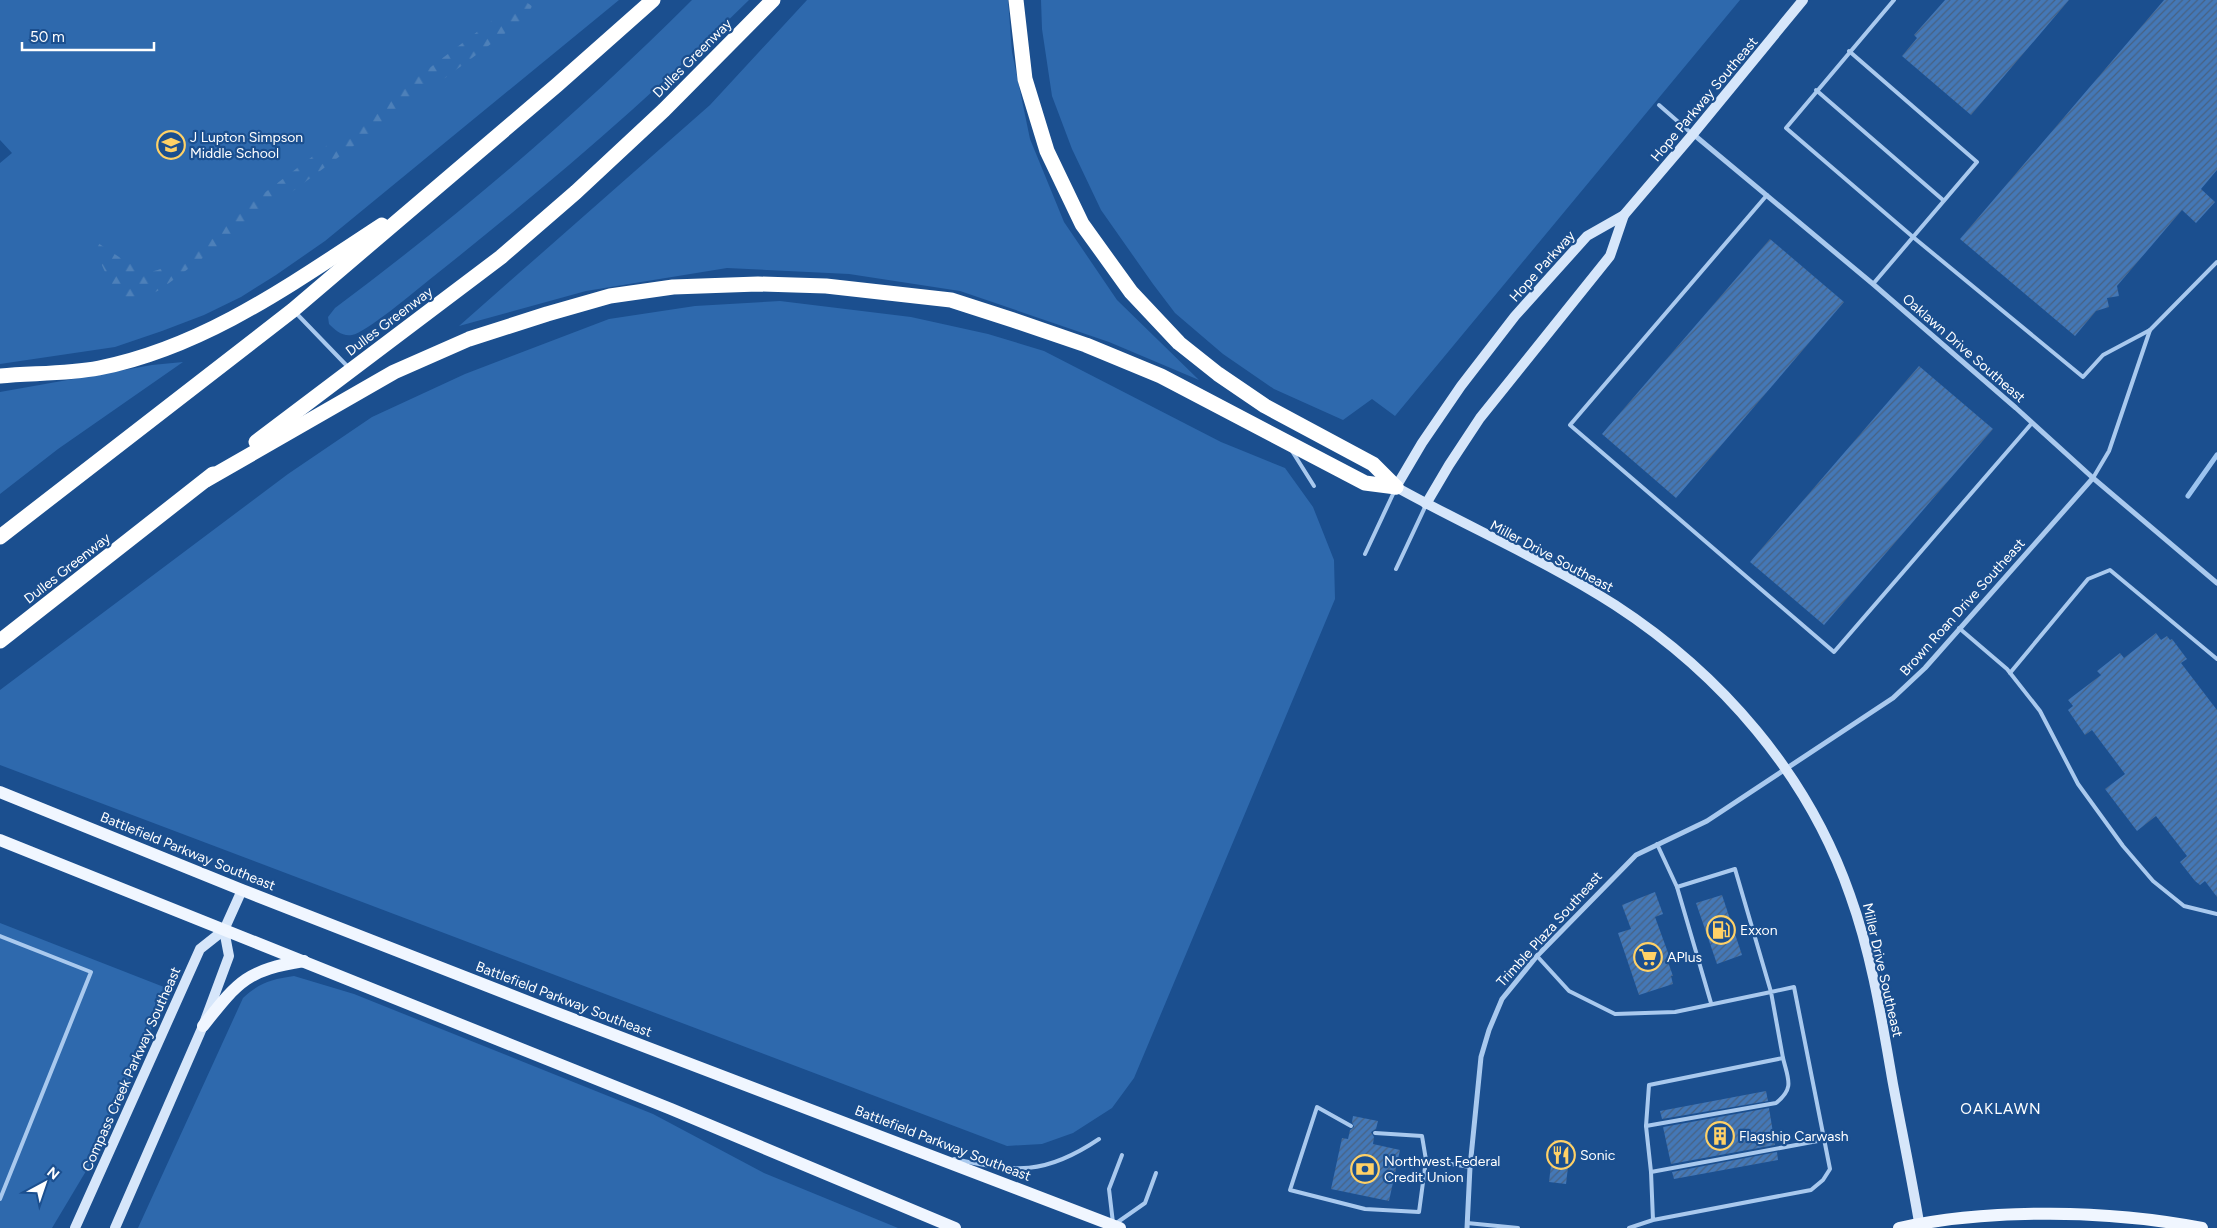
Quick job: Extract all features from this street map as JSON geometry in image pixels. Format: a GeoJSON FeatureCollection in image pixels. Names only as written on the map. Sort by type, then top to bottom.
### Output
{"type":"FeatureCollection","features":[{"type":"Feature","properties":{"kind":"highway"},"geometry":{"type":"LineString","coordinates":[[0,537],[293,310],[653,0]]}},
{"type":"Feature","properties":{"kind":"highway","name":"Dulles Greenway"},"geometry":{"type":"LineString","coordinates":[[0,641],[206,480],[501,256],[576,192],[664,110],[773,0]]}},
{"type":"Feature","properties":{"kind":"highway"},"geometry":{"type":"LineString","coordinates":[[1016,0],[1024,79],[1047,151],[1082,224],[1131,292],[1179,343],[1218,374],[1265,406],[1373,464],[1396,487]]}},
{"type":"Feature","properties":{"kind":"highway"},"geometry":{"type":"LineString","coordinates":[[0,376],[98,368],[156,352],[204,333],[270,299],[439,186]]}},
{"type":"Feature","properties":{"kind":"highway"},"geometry":{"type":"LineString","coordinates":[[206,480],[394,372],[470,339],[546,314],[610,296],[673,287],[758,284],[826,286],[951,300],[1086,345],[1161,376],[1365,482],[1396,487]]}},
{"type":"Feature","properties":{"kind":"main road","name":"Battlefield Parkway Southeast"},"geometry":{"type":"LineString","coordinates":[[0,792],[242,890],[540,1006],[925,1152],[1115,1227]]}},
{"type":"Feature","properties":{"kind":"main road"},"geometry":{"type":"LineString","coordinates":[[0,840],[662,1106],[955,1228]]}},
{"type":"Feature","properties":{"kind":"main road"},"geometry":{"type":"LineString","coordinates":[[203,1026],[234,987],[255,973],[277,965],[305,961]]}},
{"type":"Feature","properties":{"kind":"main road"},"geometry":{"type":"LineString","coordinates":[[1899,1228],[1961,1218],[2078,1215],[2177,1223],[2202,1228]]}},
{"type":"Feature","properties":{"kind":"street","name":"Hope Parkway Southeast"},"geometry":{"type":"LineString","coordinates":[[1624,215],[1803,0]]}},
{"type":"Feature","properties":{"kind":"street","name":"Oaklawn Drive Southeast"},"geometry":{"type":"LineString","coordinates":[[1693,134],[1873,284],[2093,478],[2217,583]]}},
{"type":"Feature","properties":{"kind":"street","name":"Hope Parkway"},"geometry":{"type":"LineString","coordinates":[[1396,487],[1422,443],[1461,386],[1515,316],[1587,236],[1624,215]]}},
{"type":"Feature","properties":{"kind":"street"},"geometry":{"type":"LineString","coordinates":[[1426,504],[1480,418],[1610,256],[1624,215]]}},
{"type":"Feature","properties":{"kind":"street","name":"Brown Roan Drive Southeast"},"geometry":{"type":"LineString","coordinates":[[1786,769],[1893,698],[1925,668],[2093,478]]}},
{"type":"Feature","properties":{"kind":"street","name":"Miller Drive Southeast"},"geometry":{"type":"LineString","coordinates":[[1396,487],[1570,578],[1638,622],[1671,646],[1728,699],[1753,725],[1786,769],[1831,847],[1850,893],[1864,937],[1883,1027],[1920,1226]]}},
{"type":"Feature","properties":{"kind":"street","name":"Trimble Plaza Southeast"},"geometry":{"type":"LineString","coordinates":[[1467,1225],[1470,1167],[1481,1058],[1489,1030],[1502,999],[1537,956],[1630,860],[1657,843],[1685,833],[1707,821],[1786,769]]}},
{"type":"Feature","properties":{"kind":"street","name":"Compass Creek Parkway Southeast"},"geometry":{"type":"LineString","coordinates":[[75,1228],[200,949],[224,930],[242,890]]}},
{"type":"Feature","properties":{"kind":"street"},"geometry":{"type":"LineString","coordinates":[[116,1228],[203,1026],[229,956],[224,930]]}},
{"type":"Feature","properties":{"kind":"lane"},"geometry":{"type":"LineString","coordinates":[[1894,0],[1816,90],[1786,128],[1912,237],[2083,377],[2103,354],[2150,330],[2217,262]]}},
{"type":"Feature","properties":{"kind":"lane"},"geometry":{"type":"LineString","coordinates":[[1849,51],[1977,162],[1873,284]]}},
{"type":"Feature","properties":{"kind":"lane"},"geometry":{"type":"LineString","coordinates":[[1816,90],[1943,200]]}},
{"type":"Feature","properties":{"kind":"lane"},"geometry":{"type":"LineString","coordinates":[[1659,105],[1693,134]]}},
{"type":"Feature","properties":{"kind":"lane"},"geometry":{"type":"LineString","coordinates":[[1767,195],[1570,424],[1827,646],[1834,652],[2032,423]]}},
{"type":"Feature","properties":{"kind":"lane"},"geometry":{"type":"LineString","coordinates":[[293,310],[352,370]]}},
{"type":"Feature","properties":{"kind":"lane"},"geometry":{"type":"LineString","coordinates":[[2093,478],[2109,452],[2150,330]]}},
{"type":"Feature","properties":{"kind":"lane"},"geometry":{"type":"LineString","coordinates":[[1276,436],[1293,452],[1314,486]]}},
{"type":"Feature","properties":{"kind":"lane","name":"Hope Parkway"},"geometry":{"type":"LineString","coordinates":[[1365,554],[1396,487]]}},
{"type":"Feature","properties":{"kind":"lane"},"geometry":{"type":"LineString","coordinates":[[1396,569],[1426,504]]}},
{"type":"Feature","properties":{"kind":"lane"},"geometry":{"type":"LineString","coordinates":[[2010,673],[2088,579],[2110,570],[2217,659]]}},
{"type":"Feature","properties":{"kind":"lane"},"geometry":{"type":"LineString","coordinates":[[1959,628],[1981,645],[2010,673],[2040,711],[2078,784],[2129,853],[2153,880],[2184,906],[2217,914]]}},
{"type":"Feature","properties":{"kind":"lane"},"geometry":{"type":"LineString","coordinates":[[1657,843],[1677,887],[1711,1003]]}},
{"type":"Feature","properties":{"kind":"lane"},"geometry":{"type":"LineString","coordinates":[[1646,1126],[1776,1103],[1785,1096],[1790,1086],[1771,992],[1735,870],[1677,887]]}},
{"type":"Feature","properties":{"kind":"lane"},"geometry":{"type":"LineString","coordinates":[[0,936],[91,972],[0,1200]]}},
{"type":"Feature","properties":{"kind":"lane"},"geometry":{"type":"LineString","coordinates":[[1537,956],[1570,991],[1615,1014],[1674,1012],[1794,987],[1830,1169],[1824,1180],[1811,1190],[1653,1220],[1629,1228]]}},
{"type":"Feature","properties":{"kind":"lane"},"geometry":{"type":"LineString","coordinates":[[1653,1220],[1651,1172],[1646,1126],[1649,1086],[1783,1058]]}},
{"type":"Feature","properties":{"kind":"lane"},"geometry":{"type":"LineString","coordinates":[[1351,1126],[1318,1107],[1290,1190],[1365,1209],[1419,1212],[1426,1160],[1422,1136],[1375,1133]]}},
{"type":"Feature","properties":{"kind":"lane"},"geometry":{"type":"LineString","coordinates":[[925,1152],[1006,1169],[1025,1169],[1060,1162],[1099,1139]]}},
{"type":"Feature","properties":{"kind":"lane"},"geometry":{"type":"LineString","coordinates":[[1651,1172],[1823,1140]]}},
{"type":"Feature","properties":{"kind":"lane"},"geometry":{"type":"LineString","coordinates":[[1122,1156],[1109,1190],[1115,1227],[1145,1203],[1156,1173]]}},
{"type":"Feature","properties":{"kind":"lane"},"geometry":{"type":"LineString","coordinates":[[1426,1160],[1470,1167]]}},
{"type":"Feature","properties":{"kind":"lane"},"geometry":{"type":"LineString","coordinates":[[1467,1225],[1518,1228]]}},
{"type":"Feature","properties":{"kind":"green space","name":"J Lupton Simpson Middle School"},"geometry":{"type":"Polygon","coordinates":[[[0,0],[619,0],[325,241],[241,297],[204,315],[115,347],[0,364],[0,163],[12,153],[0,140],[0,0]]]}},
{"type":"Feature","properties":{"kind":"green space"},"geometry":{"type":"Polygon","coordinates":[[[692,0],[749,0],[672,74],[593,144],[512,213],[391,311],[359,333],[352,335],[342,334],[329,324],[328,317],[335,308],[474,199],[607,82],[692,0]]]}},
{"type":"Feature","properties":{"kind":"green space"},"geometry":{"type":"Polygon","coordinates":[[[807,0],[1008,0],[1012,52],[1030,139],[1064,222],[1117,300],[1199,380],[1109,342],[960,291],[849,274],[727,268],[586,291],[459,326],[710,105],[807,0]]]}},
{"type":"Feature","properties":{"kind":"green space"},"geometry":{"type":"Polygon","coordinates":[[[1041,0],[1740,0],[1395,416],[1372,399],[1343,420],[1274,389],[1223,354],[1175,313],[1153,284],[1101,210],[1072,149],[1052,96],[1042,29],[1041,0]]]}},
{"type":"Feature","properties":{"kind":"green space"},"geometry":{"type":"Polygon","coordinates":[[[526,2],[532,6],[528,14],[511,29],[161,289],[136,299],[120,294],[113,286],[103,267],[93,240],[139,268],[154,271],[169,265],[510,7],[526,2]]]}},
{"type":"Feature","properties":{"kind":"green space"},"geometry":{"type":"Polygon","coordinates":[[[780,301],[911,317],[988,334],[1044,351],[1221,442],[1285,468],[1313,507],[1334,560],[1335,599],[1134,1078],[1112,1108],[1073,1133],[1042,1144],[1007,1146],[0,765],[0,690],[288,474],[372,417],[465,374],[609,319],[695,306],[780,301]]]}},
{"type":"Feature","properties":{"kind":"green space"},"geometry":{"type":"Polygon","coordinates":[[[183,362],[58,449],[0,494],[0,392],[152,365],[183,362]]]}},
{"type":"Feature","properties":{"kind":"green space"},"geometry":{"type":"Polygon","coordinates":[[[0,923],[169,989],[98,1151],[52,1228],[0,1228],[0,923]]]}},
{"type":"Feature","properties":{"kind":"green space"},"geometry":{"type":"Polygon","coordinates":[[[294,976],[354,994],[653,1114],[764,1173],[898,1228],[138,1228],[243,998],[266,983],[294,976]]]}},
{"type":"Feature","properties":{"kind":"building"},"geometry":{"type":"Polygon","coordinates":[[[1945,0],[2069,0],[1971,115],[1902,56],[1917,38],[1914,35],[1945,0]]]}},
{"type":"Feature","properties":{"kind":"building"},"geometry":{"type":"Polygon","coordinates":[[[2164,0],[2217,0],[2217,170],[2201,189],[2215,202],[2196,223],[2182,210],[2117,286],[2119,296],[2107,298],[2109,307],[2096,311],[2075,336],[1960,239],[2164,0]]]}},
{"type":"Feature","properties":{"kind":"building"},"geometry":{"type":"Polygon","coordinates":[[[1770,239],[1844,302],[1676,498],[1602,434],[1770,239]]]}},
{"type":"Feature","properties":{"kind":"building"},"geometry":{"type":"Polygon","coordinates":[[[1919,366],[1993,429],[1824,625],[1750,562],[1919,366]]]}},
{"type":"Feature","properties":{"kind":"building"},"geometry":{"type":"Polygon","coordinates":[[[2156,633],[2161,640],[2167,636],[2170,640],[2172,639],[2187,659],[2181,663],[2217,710],[2217,897],[2205,881],[2200,885],[2195,881],[2180,862],[2187,856],[2156,816],[2137,831],[2105,789],[2125,774],[2092,730],[2085,735],[2068,710],[2073,706],[2068,700],[2101,675],[2097,671],[2120,653],[2124,658],[2156,633]]]}},
{"type":"Feature","properties":{"kind":"building","name":"APlus"},"geometry":{"type":"Polygon","coordinates":[[[1655,892],[1663,914],[1655,917],[1671,961],[1668,962],[1673,976],[1671,976],[1673,984],[1639,995],[1618,933],[1631,929],[1622,905],[1655,892]]]}},
{"type":"Feature","properties":{"kind":"building"},"geometry":{"type":"Polygon","coordinates":[[[1722,895],[1742,955],[1717,964],[1696,903],[1722,895]]]}},
{"type":"Feature","properties":{"kind":"building"},"geometry":{"type":"Polygon","coordinates":[[[1766,1091],[1768,1101],[1662,1119],[1660,1111],[1766,1091]]]}},
{"type":"Feature","properties":{"kind":"building"},"geometry":{"type":"Polygon","coordinates":[[[1769,1108],[1775,1145],[1671,1164],[1663,1127],[1769,1108]]]}},
{"type":"Feature","properties":{"kind":"building","name":"Northwest Federal Credit Union"},"geometry":{"type":"Polygon","coordinates":[[[1353,1116],[1378,1121],[1376,1129],[1371,1132],[1374,1137],[1373,1144],[1400,1150],[1389,1201],[1331,1189],[1342,1138],[1348,1139],[1350,1130],[1354,1127],[1352,1122],[1353,1116]]]}},
{"type":"Feature","properties":{"kind":"building","name":"Sonic"},"geometry":{"type":"Polygon","coordinates":[[[1554,1140],[1571,1142],[1566,1184],[1549,1182],[1554,1140]]]}},
{"type":"Feature","properties":{"kind":"building"},"geometry":{"type":"Polygon","coordinates":[[[1777,1152],[1778,1160],[1674,1179],[1672,1172],[1777,1152]]]}},
{"type":"Feature","properties":{"kind":"waterway"},"geometry":{"type":"LineString","coordinates":[[2188,496],[2217,455]]}},
{"type":"Feature","properties":{"kind":"place","name":"J Lupton Simpson Middle School"},"geometry":{"type":"Point","coordinates":[171,145]}},
{"type":"Feature","properties":{"kind":"place","name":"Exxon"},"geometry":{"type":"Point","coordinates":[1721,930]}},
{"type":"Feature","properties":{"kind":"place","name":"APlus"},"geometry":{"type":"Point","coordinates":[1648,957]}},
{"type":"Feature","properties":{"kind":"place","name":"Flagship Carwash"},"geometry":{"type":"Point","coordinates":[1720,1136]}},
{"type":"Feature","properties":{"kind":"place","name":"Sonic"},"geometry":{"type":"Point","coordinates":[1561,1155]}},
{"type":"Feature","properties":{"kind":"place","name":"Northwest Federal Credit Union"},"geometry":{"type":"Point","coordinates":[1365,1169]}},
{"type":"Feature","properties":{"kind":"district","name":"OAKLAWN"},"geometry":{"type":"Point","coordinates":[2001,1109]}}]}
